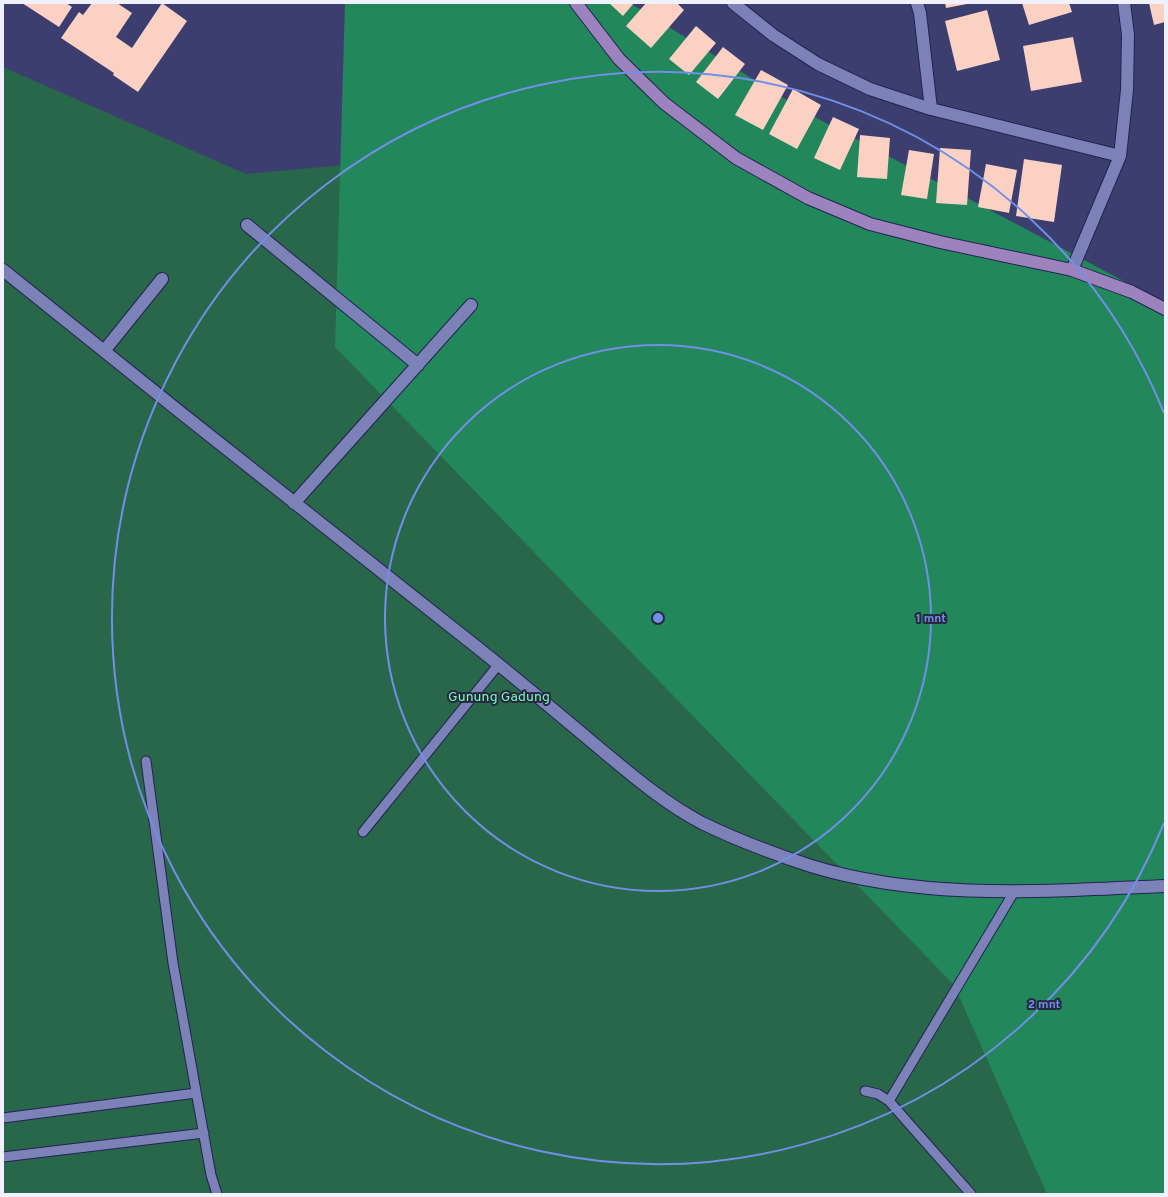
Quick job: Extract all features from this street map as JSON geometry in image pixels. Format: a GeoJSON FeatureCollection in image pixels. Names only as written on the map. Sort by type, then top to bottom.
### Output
{"type":"FeatureCollection","features":[{"type":"Feature","properties":{"kind":"street"},"geometry":{"type":"LineString","coordinates":[[576,3],[619,59],[664,103],[736,158],[808,198],[870,224],[940,242],[1072,270],[1132,292],[1165,309]]}},
{"type":"Feature","properties":{"kind":"street"},"geometry":{"type":"LineString","coordinates":[[733,3],[773,35],[818,64],[870,89],[931,109],[1120,156]]}},
{"type":"Feature","properties":{"kind":"street"},"geometry":{"type":"LineString","coordinates":[[917,3],[920,13],[931,109]]}},
{"type":"Feature","properties":{"kind":"street"},"geometry":{"type":"LineString","coordinates":[[1072,270],[1120,156],[1127,90],[1128,35],[1124,3]]}},
{"type":"Feature","properties":{"kind":"street"},"geometry":{"type":"LineString","coordinates":[[247,225],[418,365]]}},
{"type":"Feature","properties":{"kind":"street"},"geometry":{"type":"LineString","coordinates":[[3,270],[294,503],[499,664],[650,790],[701,822],[749,843],[811,866],[859,879],[908,887],[1014,892],[1165,886]]}},
{"type":"Feature","properties":{"kind":"street"},"geometry":{"type":"LineString","coordinates":[[104,351],[162,279]]}},
{"type":"Feature","properties":{"kind":"street"},"geometry":{"type":"LineString","coordinates":[[294,503],[471,305]]}},
{"type":"Feature","properties":{"kind":"lane"},"geometry":{"type":"LineString","coordinates":[[363,832],[499,664]]}},
{"type":"Feature","properties":{"kind":"lane"},"geometry":{"type":"LineString","coordinates":[[146,761],[173,963],[211,1174],[217,1194]]}},
{"type":"Feature","properties":{"kind":"lane"},"geometry":{"type":"LineString","coordinates":[[889,1101],[1014,892]]}},
{"type":"Feature","properties":{"kind":"lane"},"geometry":{"type":"LineString","coordinates":[[865,1091],[878,1094],[889,1101],[971,1194]]}},
{"type":"Feature","properties":{"kind":"lane"},"geometry":{"type":"LineString","coordinates":[[3,1118],[196,1093]]}},
{"type":"Feature","properties":{"kind":"lane"},"geometry":{"type":"LineString","coordinates":[[3,1157],[204,1133]]}},
{"type":"Feature","properties":{"kind":"green space"},"geometry":{"type":"Polygon","coordinates":[[[345,3],[630,3],[811,115],[1165,303],[1165,1194],[1047,1194],[954,985],[335,347],[345,3]]]}},
{"type":"Feature","properties":{"kind":"green space","name":"Gunung Gadung"},"geometry":{"type":"Polygon","coordinates":[[[3,67],[246,174],[520,149],[1165,1194],[3,1194],[3,67]]]}},
{"type":"Feature","properties":{"kind":"building"},"geometry":{"type":"Polygon","coordinates":[[[22,3],[66,3],[72,7],[59,27],[22,3]]]}},
{"type":"Feature","properties":{"kind":"building"},"geometry":{"type":"Polygon","coordinates":[[[92,3],[117,3],[132,13],[116,37],[132,48],[162,3],[187,21],[138,92],[113,75],[114,73],[61,38],[79,12],[83,15],[92,3]]]}},
{"type":"Feature","properties":{"kind":"building"},"geometry":{"type":"Polygon","coordinates":[[[609,3],[634,3],[623,16],[609,3]]]}},
{"type":"Feature","properties":{"kind":"building"},"geometry":{"type":"Polygon","coordinates":[[[646,3],[677,3],[684,10],[651,48],[626,26],[646,3]]]}},
{"type":"Feature","properties":{"kind":"building"},"geometry":{"type":"Polygon","coordinates":[[[945,3],[967,3],[967,4],[946,8],[945,3]]]}},
{"type":"Feature","properties":{"kind":"building"},"geometry":{"type":"Polygon","coordinates":[[[1022,3],[1069,3],[1072,12],[1029,25],[1022,3]]]}},
{"type":"Feature","properties":{"kind":"building"},"geometry":{"type":"Polygon","coordinates":[[[1149,3],[1165,3],[1165,22],[1154,25],[1149,3]]]}},
{"type":"Feature","properties":{"kind":"building"},"geometry":{"type":"Polygon","coordinates":[[[987,10],[1000,60],[957,71],[945,21],[987,10]]]}},
{"type":"Feature","properties":{"kind":"building"},"geometry":{"type":"Polygon","coordinates":[[[696,26],[716,43],[689,75],[669,59],[696,26]]]}},
{"type":"Feature","properties":{"kind":"building"},"geometry":{"type":"Polygon","coordinates":[[[1073,37],[1082,82],[1031,91],[1023,46],[1073,37]]]}},
{"type":"Feature","properties":{"kind":"building"},"geometry":{"type":"Polygon","coordinates":[[[723,47],[745,64],[718,99],[696,82],[723,47]]]}},
{"type":"Feature","properties":{"kind":"building"},"geometry":{"type":"Polygon","coordinates":[[[761,70],[788,85],[763,130],[735,115],[761,70]]]}},
{"type":"Feature","properties":{"kind":"building"},"geometry":{"type":"Polygon","coordinates":[[[793,89],[821,105],[797,149],[769,134],[793,89]]]}},
{"type":"Feature","properties":{"kind":"building"},"geometry":{"type":"Polygon","coordinates":[[[833,117],[859,129],[840,170],[814,158],[833,117]]]}},
{"type":"Feature","properties":{"kind":"building"},"geometry":{"type":"Polygon","coordinates":[[[860,135],[890,138],[887,179],[857,177],[860,135]]]}},
{"type":"Feature","properties":{"kind":"building"},"geometry":{"type":"Polygon","coordinates":[[[940,148],[971,150],[967,205],[936,203],[940,148]]]}},
{"type":"Feature","properties":{"kind":"building"},"geometry":{"type":"Polygon","coordinates":[[[909,150],[934,154],[927,199],[901,195],[909,150]]]}},
{"type":"Feature","properties":{"kind":"building"},"geometry":{"type":"Polygon","coordinates":[[[1024,159],[1062,165],[1054,222],[1016,216],[1024,159]]]}},
{"type":"Feature","properties":{"kind":"building"},"geometry":{"type":"Polygon","coordinates":[[[986,164],[1017,170],[1009,213],[978,207],[986,164]]]}}]}
